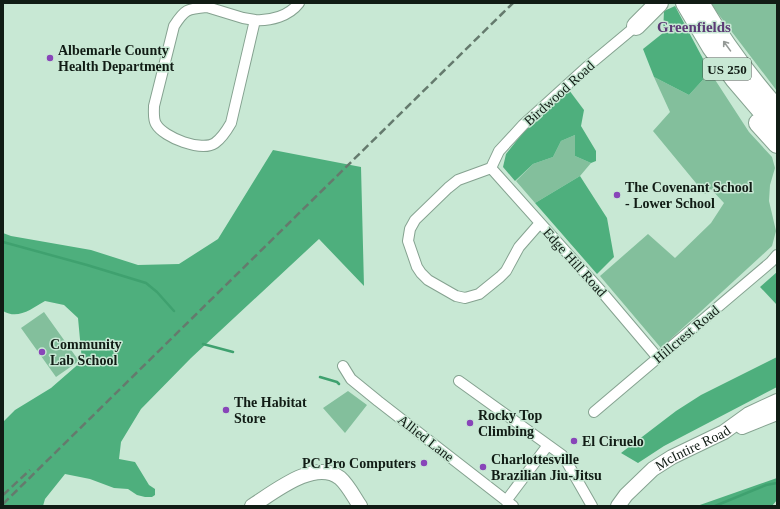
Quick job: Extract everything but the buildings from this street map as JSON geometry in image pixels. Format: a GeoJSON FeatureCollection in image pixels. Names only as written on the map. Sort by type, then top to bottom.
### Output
{"type":"FeatureCollection","features":[{"type":"Feature","properties":{"kind":"highway"},"geometry":{"type":"LineString","coordinates":[[636,26],[658,3]]}},
{"type":"Feature","properties":{"kind":"highway","name":"US 250"},"geometry":{"type":"LineString","coordinates":[[685,3],[711,46],[727,86],[770,128]]}},
{"type":"Feature","properties":{"kind":"highway","name":"US 250"},"geometry":{"type":"LineString","coordinates":[[700,3],[724,42],[751,79],[777,109]]}},
{"type":"Feature","properties":{"kind":"highway"},"geometry":{"type":"LineString","coordinates":[[770,128],[777,144]]}},
{"type":"Feature","properties":{"kind":"highway"},"geometry":{"type":"LineString","coordinates":[[770,128],[777,151]]}},
{"type":"Feature","properties":{"kind":"main road","name":"McIntire Road"},"geometry":{"type":"LineString","coordinates":[[618,506],[631,490],[653,469],[672,457],[724,432],[750,414],[777,401]]}},
{"type":"Feature","properties":{"kind":"main road"},"geometry":{"type":"LineString","coordinates":[[724,432],[751,424],[777,413]]}},
{"type":"Feature","properties":{"kind":"main road"},"geometry":{"type":"LineString","coordinates":[[252,506],[297,478],[321,472],[327,472],[340,479],[360,506]]}},
{"type":"Feature","properties":{"kind":"street"},"geometry":{"type":"LineString","coordinates":[[255,20],[231,123],[227,131],[214,144],[199,146],[181,141],[162,131],[156,124],[154,117],[154,106],[174,26],[181,16],[190,9],[207,7],[244,18],[267,21],[288,13],[299,3]]}},
{"type":"Feature","properties":{"kind":"street","name":"Birdwood Road"},"geometry":{"type":"LineString","coordinates":[[491,168],[499,151],[523,125],[594,61],[636,26]]}},
{"type":"Feature","properties":{"kind":"street"},"geometry":{"type":"LineString","coordinates":[[491,168],[458,180],[415,220],[410,229],[408,241],[421,274],[428,280],[456,296],[465,298],[479,294],[506,271],[519,247],[540,223]]}},
{"type":"Feature","properties":{"kind":"street","name":"Edge Hill Road"},"geometry":{"type":"LineString","coordinates":[[491,168],[612,303],[658,358]]}},
{"type":"Feature","properties":{"kind":"street","name":"Hillcrest Road"},"geometry":{"type":"LineString","coordinates":[[594,412],[771,262],[777,255]]}},
{"type":"Feature","properties":{"kind":"street","name":"Allied Lane"},"geometry":{"type":"LineString","coordinates":[[344,366],[351,379],[509,503]]}},
{"type":"Feature","properties":{"kind":"street"},"geometry":{"type":"LineString","coordinates":[[459,381],[562,455],[592,506]]}},
{"type":"Feature","properties":{"kind":"street"},"geometry":{"type":"LineString","coordinates":[[509,503],[548,445]]}},
{"type":"Feature","properties":{"kind":"green space"},"geometry":{"type":"Polygon","coordinates":[[[711,3],[777,3],[777,91],[716,11],[711,3]]]}},
{"type":"Feature","properties":{"kind":"green space"},"geometry":{"type":"Polygon","coordinates":[[[675,6],[710,72],[689,95],[654,77],[643,49],[663,33],[664,11],[675,6]]]}},
{"type":"Feature","properties":{"kind":"green space"},"geometry":{"type":"Polygon","coordinates":[[[710,72],[749,132],[772,157],[775,168],[770,185],[769,201],[776,231],[772,246],[661,348],[600,276],[648,234],[675,258],[711,223],[724,203],[711,189],[705,194],[653,131],[670,112],[654,77],[689,95],[710,72]]]}},
{"type":"Feature","properties":{"kind":"green space"},"geometry":{"type":"Polygon","coordinates":[[[569,90],[584,110],[581,126],[596,151],[596,161],[591,163],[575,156],[575,135],[561,141],[553,157],[533,164],[515,181],[503,167],[506,154],[522,134],[569,90]]]}},
{"type":"Feature","properties":{"kind":"green space"},"geometry":{"type":"Polygon","coordinates":[[[575,135],[575,156],[591,163],[580,176],[535,203],[516,181],[533,164],[553,157],[561,141],[575,135]]]}},
{"type":"Feature","properties":{"kind":"green space"},"geometry":{"type":"Polygon","coordinates":[[[273,150],[361,167],[364,286],[319,239],[191,358],[141,409],[121,442],[119,459],[135,462],[149,485],[155,489],[155,495],[152,497],[137,495],[128,489],[114,488],[90,479],[65,474],[45,499],[43,506],[3,506],[3,422],[15,410],[51,388],[82,361],[78,318],[64,305],[45,301],[30,310],[19,314],[3,311],[3,233],[11,236],[91,250],[138,265],[179,264],[218,239],[273,150]]]}},
{"type":"Feature","properties":{"kind":"green space"},"geometry":{"type":"Polygon","coordinates":[[[580,176],[607,218],[614,257],[597,274],[535,203],[580,176]]]}},
{"type":"Feature","properties":{"kind":"green space"},"geometry":{"type":"Polygon","coordinates":[[[777,272],[777,305],[760,287],[777,272]]]}},
{"type":"Feature","properties":{"kind":"green space"},"geometry":{"type":"Polygon","coordinates":[[[44,312],[79,361],[56,377],[21,328],[44,312]]]}},
{"type":"Feature","properties":{"kind":"green space"},"geometry":{"type":"Polygon","coordinates":[[[777,357],[777,387],[664,446],[638,463],[621,453],[676,411],[701,395],[777,357]]]}},
{"type":"Feature","properties":{"kind":"green space"},"geometry":{"type":"Polygon","coordinates":[[[348,391],[367,405],[345,433],[323,408],[348,391]]]}},
{"type":"Feature","properties":{"kind":"green space"},"geometry":{"type":"Polygon","coordinates":[[[777,478],[777,500],[772,506],[697,506],[777,478]]]}},
{"type":"Feature","properties":{"kind":"waterway"},"geometry":{"type":"LineString","coordinates":[[3,242],[146,283],[157,292],[174,311]]}},
{"type":"Feature","properties":{"kind":"waterway"},"geometry":{"type":"LineString","coordinates":[[203,344],[233,352]]}},
{"type":"Feature","properties":{"kind":"waterway"},"geometry":{"type":"LineString","coordinates":[[320,377],[339,384]]}},
{"type":"Feature","properties":{"kind":"waterway"},"geometry":{"type":"LineString","coordinates":[[715,506],[766,485],[777,483]]}},
{"type":"Feature","properties":{"kind":"railway"},"geometry":{"type":"LineString","coordinates":[[3,504],[513,3]]}},
{"type":"Feature","properties":{"kind":"railway"},"geometry":{"type":"LineString","coordinates":[[3,495],[30,470]]}},
{"type":"Feature","properties":{"kind":"place","name":"Albemarle County Health Department"},"geometry":{"type":"Point","coordinates":[50,58]}},
{"type":"Feature","properties":{"kind":"place","name":"The Covenant School - Lower School"},"geometry":{"type":"Point","coordinates":[617,195]}},
{"type":"Feature","properties":{"kind":"place","name":"Community Lab School"},"geometry":{"type":"Point","coordinates":[42,352]}},
{"type":"Feature","properties":{"kind":"place","name":"The Habitat Store"},"geometry":{"type":"Point","coordinates":[226,410]}},
{"type":"Feature","properties":{"kind":"place","name":"Rocky Top Climbing"},"geometry":{"type":"Point","coordinates":[470,423]}},
{"type":"Feature","properties":{"kind":"place","name":"El Ciruelo"},"geometry":{"type":"Point","coordinates":[574,441]}},
{"type":"Feature","properties":{"kind":"place","name":"PC Pro Computers"},"geometry":{"type":"Point","coordinates":[424,463]}},
{"type":"Feature","properties":{"kind":"place","name":"Charlottesville Brazilian Jiu-Jitsu"},"geometry":{"type":"Point","coordinates":[483,467]}},
{"type":"Feature","properties":{"kind":"district","name":"Greenfields"},"geometry":{"type":"Point","coordinates":[694,27]}}]}
